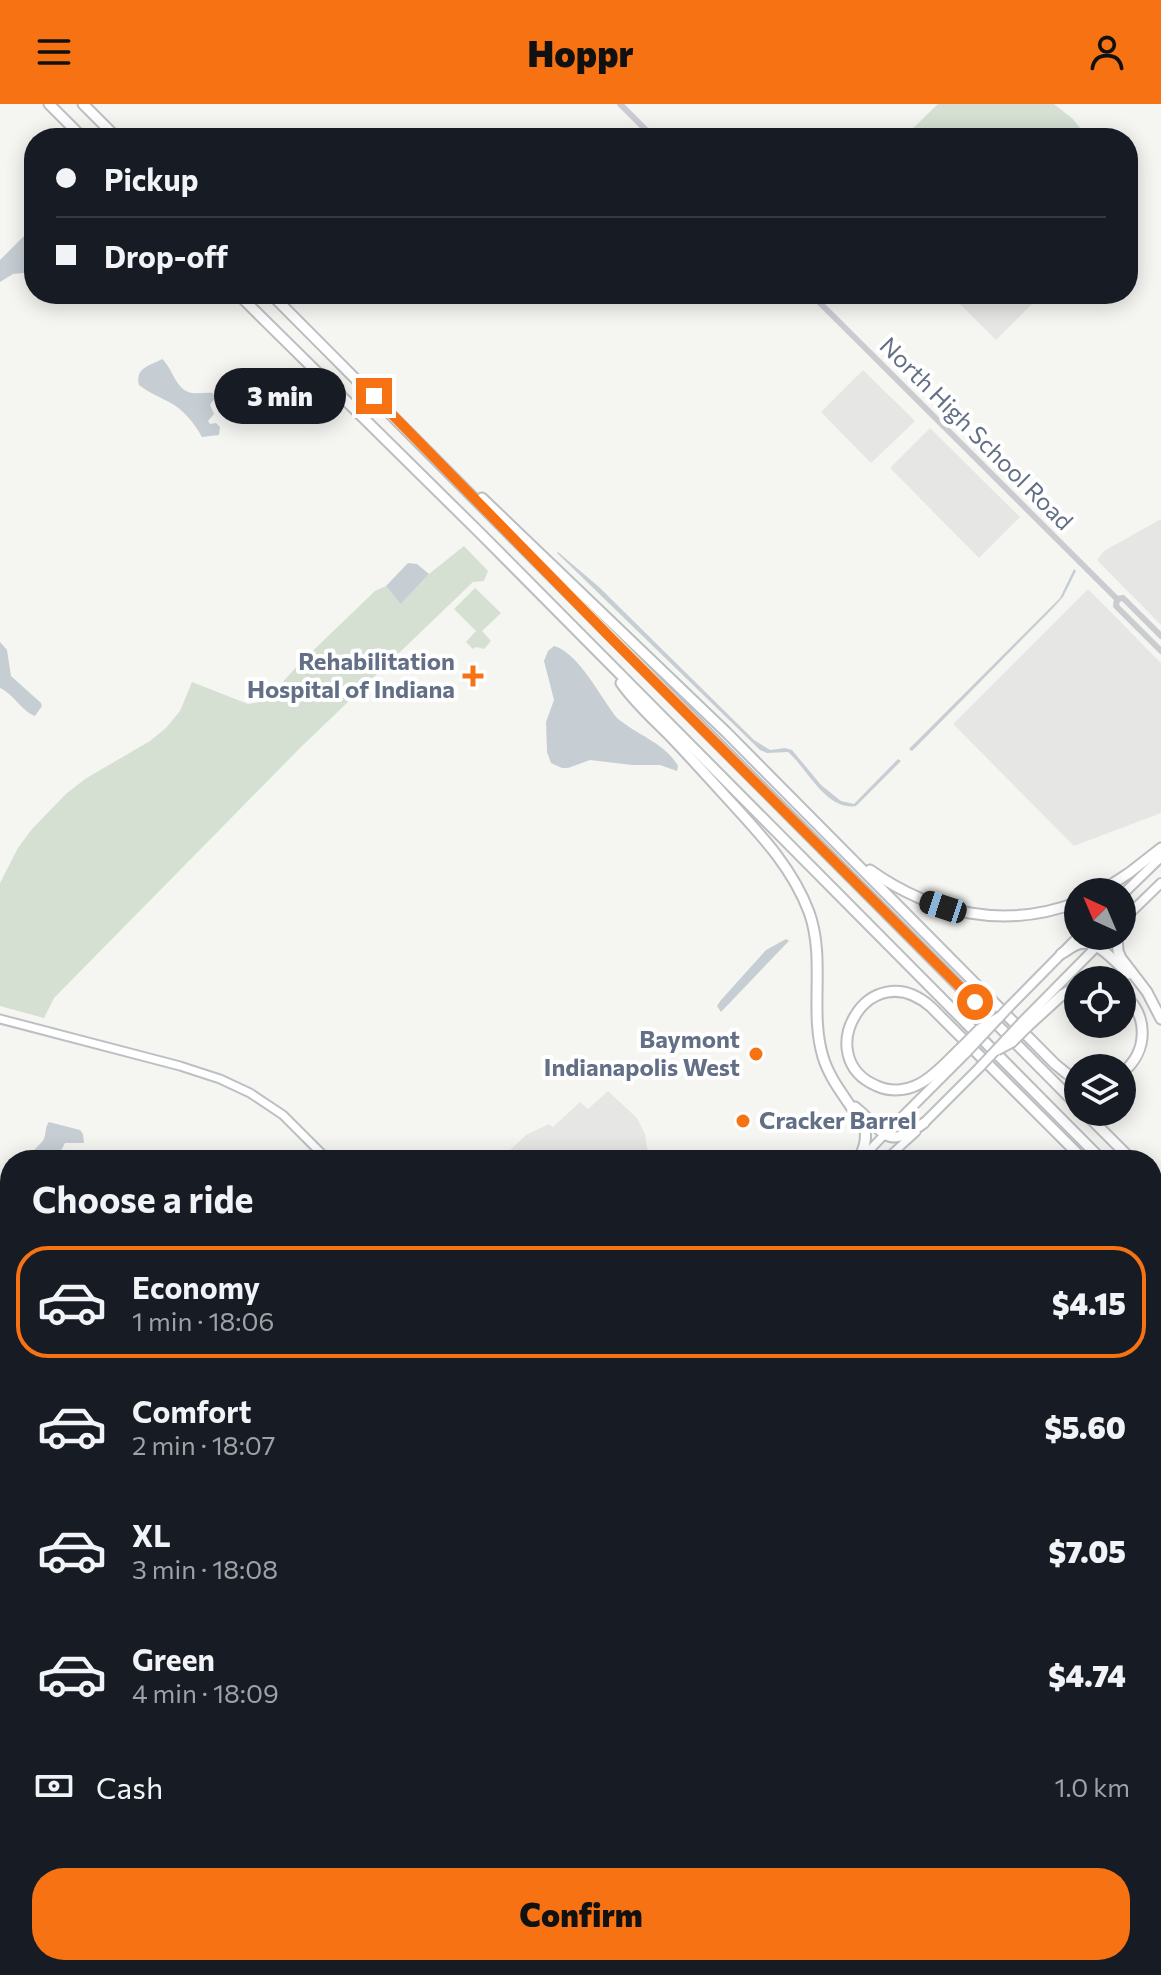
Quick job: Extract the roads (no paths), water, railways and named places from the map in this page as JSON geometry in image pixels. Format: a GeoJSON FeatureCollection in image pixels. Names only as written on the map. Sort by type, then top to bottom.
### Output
{"type":"FeatureCollection","features":[{"type":"Feature","properties":{"kind":"highway"},"geometry":{"type":"LineString","coordinates":[[49,104],[73,128]]}},
{"type":"Feature","properties":{"kind":"highway"},"geometry":{"type":"LineString","coordinates":[[83,104],[107,128]]}},
{"type":"Feature","properties":{"kind":"highway"},"geometry":{"type":"LineString","coordinates":[[248,304],[482,535],[1092,1150]]}},
{"type":"Feature","properties":{"kind":"highway"},"geometry":{"type":"LineString","coordinates":[[281,304],[1064,1092]]}},
{"type":"Feature","properties":{"kind":"highway"},"geometry":{"type":"LineString","coordinates":[[448,470],[498,512],[726,732],[1064,1071]]}},
{"type":"Feature","properties":{"kind":"highway"},"geometry":{"type":"LineString","coordinates":[[606,662],[630,695],[763,839],[796,883],[814,930],[822,1052],[835,1084],[865,1130],[863,1150]]}},
{"type":"Feature","properties":{"kind":"highway"},"geometry":{"type":"LineString","coordinates":[[835,841],[887,882],[905,893],[943,907],[981,915],[1016,915],[1064,906]]}},
{"type":"Feature","properties":{"kind":"highway"},"geometry":{"type":"LineString","coordinates":[[1121,878],[1161,848]]}},
{"type":"Feature","properties":{"kind":"highway"},"geometry":{"type":"LineString","coordinates":[[1061,954],[1068,950]]}},
{"type":"Feature","properties":{"kind":"highway"},"geometry":{"type":"LineString","coordinates":[[1100,950],[1138,981]]}},
{"type":"Feature","properties":{"kind":"highway"},"geometry":{"type":"LineString","coordinates":[[1118,950],[1161,1019]]}},
{"type":"Feature","properties":{"kind":"highway"},"geometry":{"type":"LineString","coordinates":[[998,1018],[980,1029],[964,1050],[922,1082],[907,1089],[892,1090],[873,1085],[858,1073],[850,1060],[847,1037],[850,1022],[861,1006],[873,997],[887,993],[906,993],[920,998],[931,1007],[1074,1150]]}},
{"type":"Feature","properties":{"kind":"highway"},"geometry":{"type":"LineString","coordinates":[[997,1050],[1012,1042],[1026,1024],[1064,994]]}},
{"type":"Feature","properties":{"kind":"highway"},"geometry":{"type":"LineString","coordinates":[[1136,1008],[1143,1032],[1136,1057]]}},
{"type":"Feature","properties":{"kind":"highway"},"geometry":{"type":"LineString","coordinates":[[846,1099],[891,1138],[913,1131],[924,1123]]}},
{"type":"Feature","properties":{"kind":"highway"},"geometry":{"type":"LineString","coordinates":[[1098,1126],[1122,1150]]}},
{"type":"Feature","properties":{"kind":"main road"},"geometry":{"type":"LineString","coordinates":[[1136,881],[1161,857]]}},
{"type":"Feature","properties":{"kind":"main road"},"geometry":{"type":"LineString","coordinates":[[1136,908],[1161,883]]}},
{"type":"Feature","properties":{"kind":"main road"},"geometry":{"type":"LineString","coordinates":[[998,1018],[1065,950]]}},
{"type":"Feature","properties":{"kind":"main road"},"geometry":{"type":"LineString","coordinates":[[1026,1024],[1093,950]]}},
{"type":"Feature","properties":{"kind":"main road"},"geometry":{"type":"LineString","coordinates":[[0,1019],[220,1079],[250,1093],[283,1115],[318,1150]]}},
{"type":"Feature","properties":{"kind":"main road"},"geometry":{"type":"LineString","coordinates":[[869,1150],[964,1050]]}},
{"type":"Feature","properties":{"kind":"main road"},"geometry":{"type":"LineString","coordinates":[[896,1150],[997,1050]]}},
{"type":"Feature","properties":{"kind":"street"},"geometry":{"type":"LineString","coordinates":[[620,104],[644,128]]}},
{"type":"Feature","properties":{"kind":"street","name":"North High School Road"},"geometry":{"type":"LineString","coordinates":[[821,304],[1117,599]]}},
{"type":"Feature","properties":{"kind":"street","name":"North High School Road"},"geometry":{"type":"LineString","coordinates":[[1117,599],[1123,598],[1161,636]]}},
{"type":"Feature","properties":{"kind":"street","name":"North High School Road"},"geometry":{"type":"LineString","coordinates":[[1117,599],[1116,606],[1161,651]]}},
{"type":"Feature","properties":{"kind":"place","name":"Rehabilitation Hospital of Indiana"},"geometry":{"type":"Point","coordinates":[473,676]}},
{"type":"Feature","properties":{"kind":"place","name":"Baymont Indianapolis West"},"geometry":{"type":"Point","coordinates":[756,1054]}},
{"type":"Feature","properties":{"kind":"place","name":"Cracker Barrel"},"geometry":{"type":"Point","coordinates":[743,1121]}}]}
